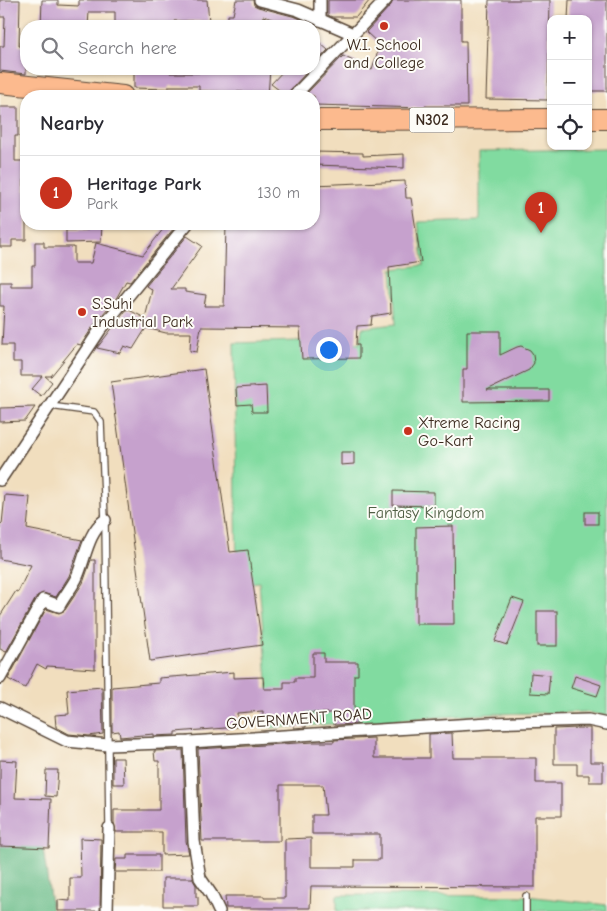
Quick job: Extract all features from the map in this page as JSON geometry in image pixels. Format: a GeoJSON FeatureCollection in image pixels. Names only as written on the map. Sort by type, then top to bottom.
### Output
{"type":"FeatureCollection","features":[{"type":"Feature","properties":{"kind":"highway"},"geometry":{"type":"LineString","coordinates":[[0,83],[66,90]]}},
{"type":"Feature","properties":{"kind":"highway"},"geometry":{"type":"LineString","coordinates":[[592,119],[607,119]]}},
{"type":"Feature","properties":{"kind":"highway","name":"N302"},"geometry":{"type":"LineString","coordinates":[[320,120],[547,120]]}},
{"type":"Feature","properties":{"kind":"street"},"geometry":{"type":"LineString","coordinates":[[260,0],[298,10],[353,34]]}},
{"type":"Feature","properties":{"kind":"street"},"geometry":{"type":"LineString","coordinates":[[320,0],[320,20]]}},
{"type":"Feature","properties":{"kind":"street"},"geometry":{"type":"LineString","coordinates":[[320,69],[386,0]]}},
{"type":"Feature","properties":{"kind":"street"},"geometry":{"type":"LineString","coordinates":[[300,90],[314,75]]}},
{"type":"Feature","properties":{"kind":"street"},"geometry":{"type":"LineString","coordinates":[[0,480],[100,330],[183,230]]}},
{"type":"Feature","properties":{"kind":"street"},"geometry":{"type":"LineString","coordinates":[[0,678],[43,600],[59,606],[77,577],[89,543],[101,522],[105,520]]}},
{"type":"Feature","properties":{"kind":"street","name":"GOVERNMENT ROAD"},"geometry":{"type":"LineString","coordinates":[[0,708],[67,741],[108,745],[190,742],[488,722],[588,720],[607,724]]}},
{"type":"Feature","properties":{"kind":"street"},"geometry":{"type":"LineString","coordinates":[[190,742],[194,841],[200,878],[220,911]]}},
{"type":"Feature","properties":{"kind":"street"},"geometry":{"type":"LineString","coordinates":[[107,911],[109,828]]}},
{"type":"Feature","properties":{"kind":"lane"},"geometry":{"type":"LineString","coordinates":[[50,406],[94,412],[101,422],[105,520],[109,828]]}},
{"type":"Feature","properties":{"kind":"lane"},"geometry":{"type":"LineString","coordinates":[[526,896],[526,911]]}},
{"type":"Feature","properties":{"kind":"green space","name":"Fantasy Kingdom"},"geometry":{"type":"Polygon","coordinates":[[[607,149],[607,716],[586,712],[489,714],[271,728],[259,582],[237,585],[234,343],[296,341],[360,343],[362,328],[396,324],[392,269],[424,265],[418,222],[479,220],[479,151],[607,149]]]}},
{"type":"Feature","properties":{"kind":"green space"},"geometry":{"type":"Polygon","coordinates":[[[0,830],[42,841],[52,911],[0,911],[0,830]]]}},
{"type":"Feature","properties":{"kind":"green space"},"geometry":{"type":"Polygon","coordinates":[[[337,895],[526,896],[607,905],[607,911],[337,911],[337,895]]]}},
{"type":"Feature","properties":{"kind":"building"},"geometry":{"type":"Polygon","coordinates":[[[0,0],[20,0],[20,73],[0,71],[0,46],[4,46],[5,17],[0,17],[0,0]]]}},
{"type":"Feature","properties":{"kind":"building"},"geometry":{"type":"Polygon","coordinates":[[[42,0],[58,0],[58,5],[79,6],[79,0],[207,0],[209,20],[115,20],[115,12],[89,12],[88,20],[41,20],[42,0]]]}},
{"type":"Feature","properties":{"kind":"building"},"geometry":{"type":"Polygon","coordinates":[[[236,0],[253,0],[254,5],[258,7],[303,20],[274,20],[263,16],[263,20],[228,20],[228,15],[233,15],[236,0]]]}},
{"type":"Feature","properties":{"kind":"building"},"geometry":{"type":"Polygon","coordinates":[[[328,0],[370,0],[356,17],[332,17],[328,15],[328,0]]]}},
{"type":"Feature","properties":{"kind":"building"},"geometry":{"type":"Polygon","coordinates":[[[393,0],[461,0],[461,41],[466,41],[467,106],[425,106],[425,108],[320,105],[320,90],[310,90],[343,56],[372,70],[380,45],[366,32],[391,5],[393,0]]]}},
{"type":"Feature","properties":{"kind":"building"},"geometry":{"type":"Polygon","coordinates":[[[489,0],[550,0],[550,15],[547,15],[547,100],[486,99],[489,0]]]}},
{"type":"Feature","properties":{"kind":"building"},"geometry":{"type":"Polygon","coordinates":[[[569,0],[607,0],[607,91],[592,91],[592,15],[568,15],[569,0]]]}},
{"type":"Feature","properties":{"kind":"building"},"geometry":{"type":"Polygon","coordinates":[[[320,43],[328,50],[320,59],[320,43]]]}},
{"type":"Feature","properties":{"kind":"building"},"geometry":{"type":"Polygon","coordinates":[[[134,75],[270,75],[268,90],[199,90],[199,86],[169,86],[169,89],[134,88],[134,75]]]}},
{"type":"Feature","properties":{"kind":"building"},"geometry":{"type":"Polygon","coordinates":[[[279,75],[304,75],[290,90],[279,90],[271,84],[279,75]]]}},
{"type":"Feature","properties":{"kind":"building"},"geometry":{"type":"Polygon","coordinates":[[[0,107],[18,107],[18,136],[15,136],[15,161],[20,161],[20,230],[26,230],[26,240],[12,240],[12,247],[0,247],[0,107]]]}},
{"type":"Feature","properties":{"kind":"building"},"geometry":{"type":"Polygon","coordinates":[[[320,152],[363,153],[363,156],[404,154],[404,168],[320,165],[320,152]]]}},
{"type":"Feature","properties":{"kind":"building"},"geometry":{"type":"Polygon","coordinates":[[[405,181],[406,198],[411,198],[421,262],[389,267],[391,313],[372,316],[371,325],[357,326],[356,345],[359,345],[359,358],[302,359],[300,328],[201,327],[197,352],[190,351],[191,333],[166,333],[146,328],[133,349],[124,346],[120,353],[97,348],[127,309],[145,318],[152,290],[146,286],[187,236],[202,246],[171,289],[185,289],[185,292],[206,295],[204,306],[224,306],[226,230],[320,230],[320,185],[405,181]]]}},
{"type":"Feature","properties":{"kind":"building"},"geometry":{"type":"Polygon","coordinates":[[[66,230],[102,230],[101,242],[66,243],[66,230]]]}},
{"type":"Feature","properties":{"kind":"building"},"geometry":{"type":"Polygon","coordinates":[[[162,230],[172,230],[130,282],[126,281],[117,297],[94,325],[81,345],[77,344],[51,376],[45,376],[52,382],[41,396],[32,389],[43,376],[21,376],[21,362],[13,362],[13,345],[2,345],[4,306],[0,306],[0,282],[11,282],[11,286],[32,286],[32,266],[35,266],[35,242],[44,242],[44,247],[74,247],[74,263],[91,263],[96,243],[143,255],[162,230]]]}},
{"type":"Feature","properties":{"kind":"building"},"geometry":{"type":"Polygon","coordinates":[[[467,331],[500,331],[500,355],[521,346],[530,350],[533,354],[534,363],[529,370],[487,390],[549,390],[549,401],[463,402],[463,369],[467,369],[467,331]]]}},
{"type":"Feature","properties":{"kind":"building"},"geometry":{"type":"Polygon","coordinates":[[[204,369],[230,552],[248,550],[262,645],[150,661],[111,382],[204,369]]]}},
{"type":"Feature","properties":{"kind":"building"},"geometry":{"type":"Polygon","coordinates":[[[266,386],[267,412],[252,412],[251,404],[237,405],[236,388],[266,386]]]}},
{"type":"Feature","properties":{"kind":"building"},"geometry":{"type":"Polygon","coordinates":[[[35,407],[25,421],[0,422],[0,408],[35,407]]]}},
{"type":"Feature","properties":{"kind":"building"},"geometry":{"type":"Polygon","coordinates":[[[341,452],[354,452],[354,464],[341,465],[341,452]]]}},
{"type":"Feature","properties":{"kind":"building"},"geometry":{"type":"Polygon","coordinates":[[[393,491],[434,492],[434,506],[393,505],[393,491]]]}},
{"type":"Feature","properties":{"kind":"building"},"geometry":{"type":"Polygon","coordinates":[[[5,495],[30,497],[27,529],[82,540],[69,576],[56,597],[43,593],[37,596],[6,652],[0,649],[0,616],[16,591],[18,592],[31,565],[0,559],[0,523],[2,524],[5,495]]]}},
{"type":"Feature","properties":{"kind":"building"},"geometry":{"type":"Polygon","coordinates":[[[585,512],[598,512],[598,524],[585,524],[585,512]]]}},
{"type":"Feature","properties":{"kind":"building"},"geometry":{"type":"Polygon","coordinates":[[[453,526],[454,624],[416,624],[416,527],[453,526]]]}},
{"type":"Feature","properties":{"kind":"building"},"geometry":{"type":"Polygon","coordinates":[[[91,560],[95,560],[95,669],[47,666],[46,669],[37,664],[25,688],[8,679],[46,609],[59,613],[65,610],[83,583],[91,560]]]}},
{"type":"Feature","properties":{"kind":"building"},"geometry":{"type":"Polygon","coordinates":[[[512,598],[524,602],[507,645],[495,641],[512,598]]]}},
{"type":"Feature","properties":{"kind":"building"},"geometry":{"type":"Polygon","coordinates":[[[537,611],[557,611],[557,646],[537,646],[537,611]]]}},
{"type":"Feature","properties":{"kind":"building"},"geometry":{"type":"Polygon","coordinates":[[[313,653],[324,653],[324,662],[358,662],[358,675],[354,675],[354,708],[358,708],[358,724],[334,725],[334,713],[306,713],[306,727],[294,728],[294,718],[263,718],[263,711],[237,713],[238,727],[175,732],[175,735],[154,736],[154,734],[120,737],[119,731],[112,732],[112,687],[159,683],[159,678],[234,672],[234,678],[263,677],[264,689],[284,689],[284,682],[295,682],[295,678],[313,678],[313,653]]]}},
{"type":"Feature","properties":{"kind":"building"},"geometry":{"type":"Polygon","coordinates":[[[531,673],[550,675],[548,694],[530,693],[531,673]]]}},
{"type":"Feature","properties":{"kind":"building"},"geometry":{"type":"Polygon","coordinates":[[[575,676],[601,685],[597,696],[571,688],[575,676]]]}},
{"type":"Feature","properties":{"kind":"building"},"geometry":{"type":"Polygon","coordinates":[[[102,687],[103,734],[89,736],[69,734],[56,727],[55,715],[69,714],[67,690],[102,687]]]}},
{"type":"Feature","properties":{"kind":"building"},"geometry":{"type":"Polygon","coordinates":[[[590,728],[590,762],[603,762],[603,782],[589,782],[589,775],[577,775],[577,764],[554,764],[554,729],[590,728]]]}},
{"type":"Feature","properties":{"kind":"building"},"geometry":{"type":"Polygon","coordinates":[[[452,733],[453,758],[536,758],[536,783],[561,783],[561,816],[535,816],[535,887],[311,886],[310,908],[226,908],[225,896],[285,898],[285,839],[311,838],[311,867],[355,867],[355,860],[380,860],[380,834],[312,834],[312,815],[326,815],[323,785],[280,785],[280,841],[202,841],[198,749],[374,738],[374,758],[429,758],[429,734],[452,733]]]}},
{"type":"Feature","properties":{"kind":"building"},"geometry":{"type":"Polygon","coordinates":[[[183,750],[186,841],[189,854],[162,855],[162,832],[116,832],[114,810],[159,810],[159,761],[155,761],[154,751],[183,750]]]}},
{"type":"Feature","properties":{"kind":"building"},"geometry":{"type":"Polygon","coordinates":[[[113,758],[123,758],[124,784],[113,784],[113,758]]]}},
{"type":"Feature","properties":{"kind":"building"},"geometry":{"type":"Polygon","coordinates":[[[0,760],[17,761],[15,798],[51,799],[49,848],[0,846],[0,760]]]}},
{"type":"Feature","properties":{"kind":"building"},"geometry":{"type":"Polygon","coordinates":[[[46,770],[58,770],[56,797],[45,796],[46,770]]]}},
{"type":"Feature","properties":{"kind":"building"},"geometry":{"type":"Polygon","coordinates":[[[80,838],[101,839],[100,911],[58,911],[58,900],[70,901],[70,878],[81,878],[80,838]]]}},
{"type":"Feature","properties":{"kind":"building"},"geometry":{"type":"Polygon","coordinates":[[[127,855],[159,855],[159,872],[115,872],[116,859],[127,859],[127,855]]]}},
{"type":"Feature","properties":{"kind":"building"},"geometry":{"type":"Polygon","coordinates":[[[163,878],[192,878],[196,885],[198,906],[163,906],[163,878]]]}},
{"type":"Feature","properties":{"kind":"place","name":"W.I. School and College"},"geometry":{"type":"Point","coordinates":[384,26]}},
{"type":"Feature","properties":{"kind":"place","name":"Heritage Park"},"geometry":{"type":"Point","coordinates":[541,233]}},
{"type":"Feature","properties":{"kind":"place","name":"S.Suhi Industrial Park"},"geometry":{"type":"Point","coordinates":[82,312]}},
{"type":"Feature","properties":{"kind":"place","name":"Xtreme Racing Go-Kart"},"geometry":{"type":"Point","coordinates":[408,431]}}]}
